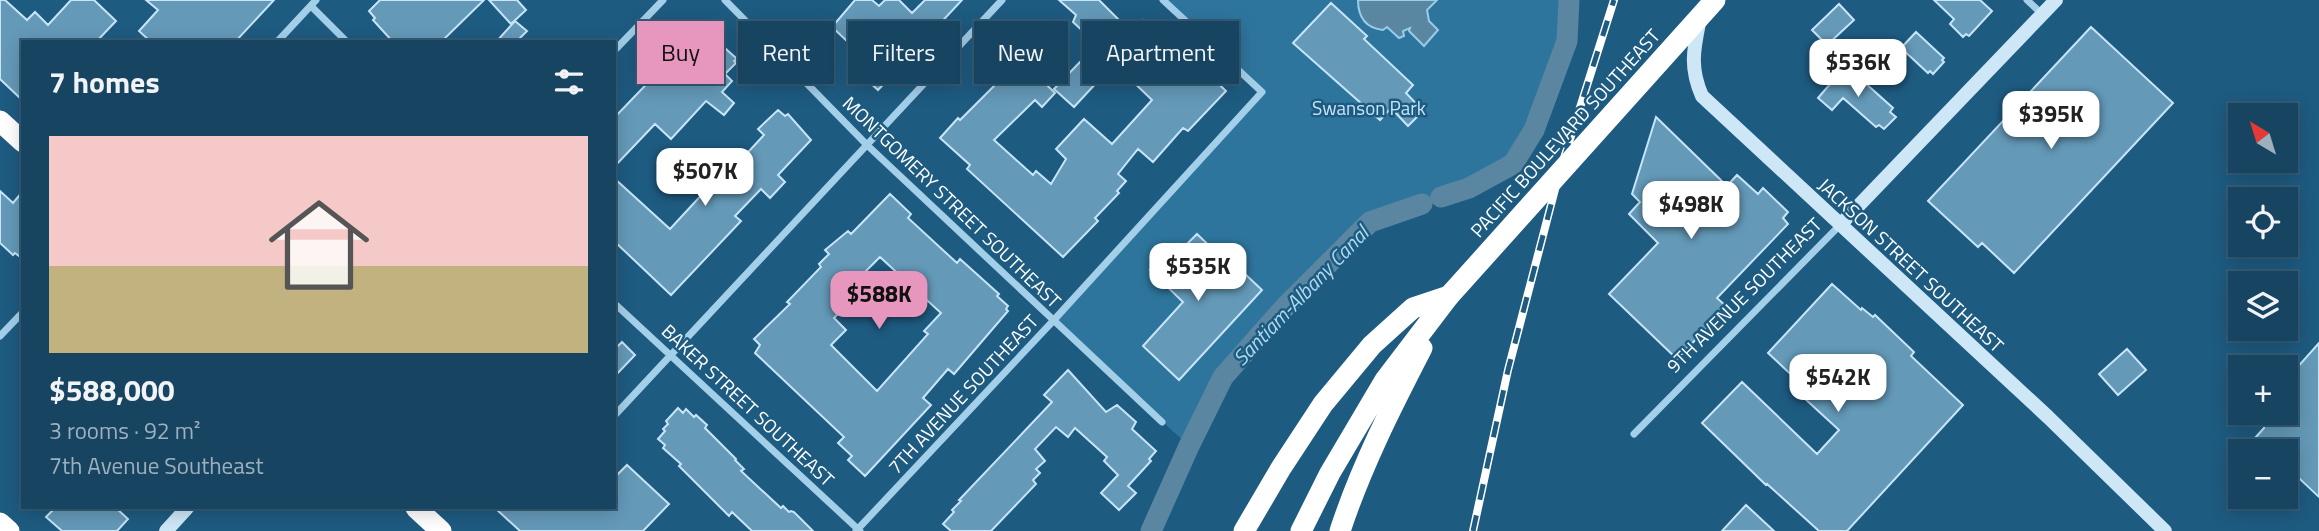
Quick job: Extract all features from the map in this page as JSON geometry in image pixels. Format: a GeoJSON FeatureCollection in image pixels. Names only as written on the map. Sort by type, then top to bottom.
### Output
{"type":"FeatureCollection","features":[{"type":"Feature","properties":{"kind":"highway","name":"PACIFIC BOULEVARD SOUTHEAST"},"geometry":{"type":"LineString","coordinates":[[1449,296],[1715,0]]}},
{"type":"Feature","properties":{"kind":"highway"},"geometry":{"type":"LineString","coordinates":[[0,121],[21,140]]}},
{"type":"Feature","properties":{"kind":"highway"},"geometry":{"type":"LineString","coordinates":[[1244,531],[1323,404],[1372,345],[1413,307],[1449,296]]}},
{"type":"Feature","properties":{"kind":"highway"},"geometry":{"type":"LineString","coordinates":[[1301,531],[1330,473],[1385,380],[1449,296]]}},
{"type":"Feature","properties":{"kind":"highway"},"geometry":{"type":"LineString","coordinates":[[1340,531],[1356,483],[1382,426],[1449,296]]}},
{"type":"Feature","properties":{"kind":"highway"},"geometry":{"type":"LineString","coordinates":[[417,509],[441,531]]}},
{"type":"Feature","properties":{"kind":"highway"},"geometry":{"type":"LineString","coordinates":[[0,523],[9,531]]}},
{"type":"Feature","properties":{"kind":"street"},"geometry":{"type":"LineString","coordinates":[[616,49],[663,0]]}},
{"type":"Feature","properties":{"kind":"street","name":"MONTGOMERY STREET SOUTHEAST"},"geometry":{"type":"LineString","coordinates":[[725,0],[867,145],[1162,422]]}},
{"type":"Feature","properties":{"kind":"street"},"geometry":{"type":"LineString","coordinates":[[616,414],[1002,0]]}},
{"type":"Feature","properties":{"kind":"street","name":"7TH AVENUE SOUTHEAST"},"geometry":{"type":"LineString","coordinates":[[858,530],[1262,92],[1163,0]]}},
{"type":"Feature","properties":{"kind":"street","name":"JACKSON STREET SOUTHEAST"},"geometry":{"type":"LineString","coordinates":[[1704,0],[1692,57],[1695,80],[1702,96],[2041,411],[2165,531]]}},
{"type":"Feature","properties":{"kind":"street"},"geometry":{"type":"LineString","coordinates":[[2027,0],[2042,15]]}},
{"type":"Feature","properties":{"kind":"street","name":"9TH AVENUE SOUTHEAST"},"geometry":{"type":"LineString","coordinates":[[1634,434],[2056,0]]}},
{"type":"Feature","properties":{"kind":"street"},"geometry":{"type":"LineString","coordinates":[[279,40],[314,3],[345,40]]}},
{"type":"Feature","properties":{"kind":"street","name":"BAKER STREET SOUTHEAST"},"geometry":{"type":"LineString","coordinates":[[616,305],[858,530]]}},
{"type":"Feature","properties":{"kind":"street"},"geometry":{"type":"LineString","coordinates":[[0,336],[21,314]]}},
{"type":"Feature","properties":{"kind":"street"},"geometry":{"type":"LineString","coordinates":[[166,531],[186,509]]}},
{"type":"Feature","properties":{"kind":"green space","name":"Swanson Park"},"geometry":{"type":"Polygon","coordinates":[[[1163,0],[1569,0],[1567,41],[1534,130],[1513,164],[1469,188],[1370,222],[1285,307],[1223,377],[1189,446],[1053,321],[1262,92],[1239,71],[1239,21],[1186,21],[1163,0]]]}},
{"type":"Feature","properties":{"kind":"shaded area"},"geometry":{"type":"Polygon","coordinates":[[[1358,0],[1437,0],[1427,10],[1429,21],[1438,30],[1424,46],[1409,31],[1410,28],[1403,31],[1404,36],[1399,38],[1387,27],[1383,30],[1377,29],[1364,21],[1358,0]]]}},
{"type":"Feature","properties":{"kind":"building"},"geometry":{"type":"Polygon","coordinates":[[[0,0],[5,0],[27,20],[35,12],[48,25],[71,0],[94,0],[116,21],[98,40],[21,40],[21,99],[0,79],[0,0]]]}},
{"type":"Feature","properties":{"kind":"building"},"geometry":{"type":"Polygon","coordinates":[[[146,0],[274,0],[237,40],[149,40],[139,31],[158,10],[146,0]]]}},
{"type":"Feature","properties":{"kind":"building"},"geometry":{"type":"Polygon","coordinates":[[[380,0],[484,0],[443,40],[391,40],[373,20],[375,18],[369,11],[380,0]]]}},
{"type":"Feature","properties":{"kind":"building"},"geometry":{"type":"Polygon","coordinates":[[[489,0],[517,0],[526,10],[511,24],[489,0]]]}},
{"type":"Feature","properties":{"kind":"building"},"geometry":{"type":"Polygon","coordinates":[[[855,0],[872,0],[879,6],[885,0],[899,0],[912,13],[925,0],[962,0],[942,21],[848,21],[848,42],[834,29],[834,25],[855,0]]]}},
{"type":"Feature","properties":{"kind":"building"},"geometry":{"type":"Polygon","coordinates":[[[1059,0],[1099,0],[1120,21],[1082,21],[1082,30],[1073,22],[1076,15],[1059,0]]]}},
{"type":"Feature","properties":{"kind":"building"},"geometry":{"type":"Polygon","coordinates":[[[1934,0],[1980,0],[1992,11],[1969,36],[1966,34],[1963,37],[1950,24],[1954,19],[1934,0]]]}},
{"type":"Feature","properties":{"kind":"building"},"geometry":{"type":"Polygon","coordinates":[[[1331,3],[1367,36],[1364,39],[1413,85],[1406,93],[1423,111],[1408,126],[1391,108],[1380,120],[1293,43],[1331,3]]]}},
{"type":"Feature","properties":{"kind":"building"},"geometry":{"type":"Polygon","coordinates":[[[1839,4],[1854,20],[1827,45],[1812,30],[1839,4]]]}},
{"type":"Feature","properties":{"kind":"building"},"geometry":{"type":"Polygon","coordinates":[[[515,21],[527,31],[518,40],[498,40],[515,21]]]}},
{"type":"Feature","properties":{"kind":"building"},"geometry":{"type":"Polygon","coordinates":[[[2091,27],[2173,103],[2014,273],[1982,243],[1978,247],[1928,201],[2091,27]]]}},
{"type":"Feature","properties":{"kind":"building"},"geometry":{"type":"Polygon","coordinates":[[[1916,32],[1944,58],[1944,62],[1933,74],[1930,71],[1928,73],[1901,48],[1916,32]]]}},
{"type":"Feature","properties":{"kind":"building"},"geometry":{"type":"Polygon","coordinates":[[[724,47],[737,59],[725,74],[732,81],[722,92],[734,103],[724,115],[706,101],[671,139],[655,124],[616,165],[616,116],[647,84],[724,84],[724,47]]]}},
{"type":"Feature","properties":{"kind":"building"},"geometry":{"type":"Polygon","coordinates":[[[1080,62],[1082,84],[1095,84],[1074,107],[1054,89],[1059,84],[1068,84],[1068,74],[1080,62]]]}},
{"type":"Feature","properties":{"kind":"building"},"geometry":{"type":"Polygon","coordinates":[[[1844,68],[1893,108],[1890,112],[1896,117],[1884,129],[1879,125],[1876,127],[1843,98],[1832,110],[1818,98],[1844,68]]]}},
{"type":"Feature","properties":{"kind":"building"},"geometry":{"type":"Polygon","coordinates":[[[871,84],[884,84],[878,90],[871,84]]]}},
{"type":"Feature","properties":{"kind":"building"},"geometry":{"type":"Polygon","coordinates":[[[996,84],[1046,84],[1055,93],[1042,107],[1035,100],[994,140],[1033,175],[1036,171],[1051,184],[1066,159],[1056,149],[1084,119],[1112,144],[1152,100],[1135,84],[1219,84],[1226,91],[1188,131],[1183,128],[1153,162],[1138,149],[1118,174],[1126,181],[1117,191],[1119,193],[1095,218],[1098,221],[1063,257],[967,169],[970,165],[940,138],[996,84]]]}},
{"type":"Feature","properties":{"kind":"building"},"geometry":{"type":"Polygon","coordinates":[[[778,110],[785,116],[788,114],[811,140],[778,175],[785,182],[770,198],[761,189],[735,216],[741,221],[671,295],[616,243],[616,180],[670,229],[707,189],[736,161],[738,163],[764,135],[758,129],[778,110]]]}},
{"type":"Feature","properties":{"kind":"building"},"geometry":{"type":"Polygon","coordinates":[[[1656,117],[1727,186],[1737,175],[1758,194],[1763,188],[1788,212],[1783,218],[1788,224],[1717,298],[1727,307],[1677,359],[1609,294],[1658,243],[1629,214],[1640,202],[1632,194],[1656,117]]]}},
{"type":"Feature","properties":{"kind":"building"},"geometry":{"type":"Polygon","coordinates":[[[0,191],[13,203],[21,193],[21,258],[15,253],[13,255],[0,243],[0,191]]]}},
{"type":"Feature","properties":{"kind":"building"},"geometry":{"type":"Polygon","coordinates":[[[890,194],[911,214],[908,218],[957,263],[960,259],[999,294],[997,296],[1008,306],[1008,311],[954,374],[948,369],[923,398],[931,405],[865,476],[848,460],[852,456],[838,443],[844,437],[755,353],[760,345],[754,339],[790,304],[787,302],[821,267],[819,264],[829,254],[825,250],[848,231],[851,234],[890,194]],[[880,257],[848,289],[855,296],[834,318],[846,330],[831,345],[877,391],[928,334],[924,331],[941,313],[880,257]]]}},
{"type":"Feature","properties":{"kind":"building"},"geometry":{"type":"Polygon","coordinates":[[[1197,234],[1223,259],[1226,256],[1262,290],[1179,380],[1143,346],[1183,302],[1150,270],[1177,244],[1182,249],[1197,234]]]}},
{"type":"Feature","properties":{"kind":"building"},"geometry":{"type":"Polygon","coordinates":[[[1832,284],[1861,310],[1862,308],[1873,317],[1875,315],[1914,352],[1911,356],[1963,405],[1847,531],[1819,531],[1766,485],[1702,423],[1742,382],[1817,454],[1839,430],[1791,386],[1797,380],[1768,353],[1832,284]]]}},
{"type":"Feature","properties":{"kind":"building"},"geometry":{"type":"Polygon","coordinates":[[[622,342],[635,355],[616,375],[616,348],[622,342]]]}},
{"type":"Feature","properties":{"kind":"building"},"geometry":{"type":"Polygon","coordinates":[[[2319,343],[2319,497],[2298,477],[2298,439],[2255,438],[2264,425],[2298,425],[2298,367],[2319,343]]]}},
{"type":"Feature","properties":{"kind":"building"},"geometry":{"type":"Polygon","coordinates":[[[2127,349],[2146,370],[2118,395],[2099,374],[2127,349]]]}},
{"type":"Feature","properties":{"kind":"building"},"geometry":{"type":"Polygon","coordinates":[[[1068,370],[1106,412],[1117,405],[1136,422],[1132,429],[1156,451],[1149,459],[1151,461],[1128,486],[1136,493],[1119,510],[1101,493],[1118,475],[1104,461],[1107,457],[1075,428],[1068,437],[1056,427],[1035,449],[1045,461],[1036,469],[1040,473],[1033,480],[1036,484],[991,531],[951,531],[943,524],[954,512],[952,510],[961,501],[959,500],[1052,402],[1044,395],[1068,370]]]}},
{"type":"Feature","properties":{"kind":"building"},"geometry":{"type":"Polygon","coordinates":[[[678,408],[683,413],[686,409],[707,425],[705,428],[744,469],[741,471],[781,508],[783,506],[789,512],[794,512],[813,531],[752,531],[732,512],[729,516],[679,466],[681,464],[663,448],[665,445],[658,439],[665,431],[663,429],[668,424],[666,421],[678,408]]]}},
{"type":"Feature","properties":{"kind":"building"},"geometry":{"type":"Polygon","coordinates":[[[627,465],[669,504],[643,531],[520,531],[496,509],[616,509],[616,476],[627,465]]]}},
{"type":"Feature","properties":{"kind":"building"},"geometry":{"type":"Polygon","coordinates":[[[1746,505],[1774,531],[1722,531],[1746,505]]]}},
{"type":"Feature","properties":{"kind":"building"},"geometry":{"type":"Polygon","coordinates":[[[54,509],[117,509],[128,519],[117,531],[62,531],[46,517],[54,509]]]}},
{"type":"Feature","properties":{"kind":"waterway","name":"Santiam-Albany Canal"},"geometry":{"type":"LineString","coordinates":[[1441,197],[1469,188],[1513,164],[1534,130],[1567,41],[1569,0]]}},
{"type":"Feature","properties":{"kind":"waterway","name":"Santiam-Albany Canal"},"geometry":{"type":"LineString","coordinates":[[1151,531],[1223,377],[1285,307],[1370,222],[1422,204]]}},
{"type":"Feature","properties":{"kind":"railway"},"geometry":{"type":"LineString","coordinates":[[1473,531],[1508,370],[1559,174],[1614,0]]}}]}
